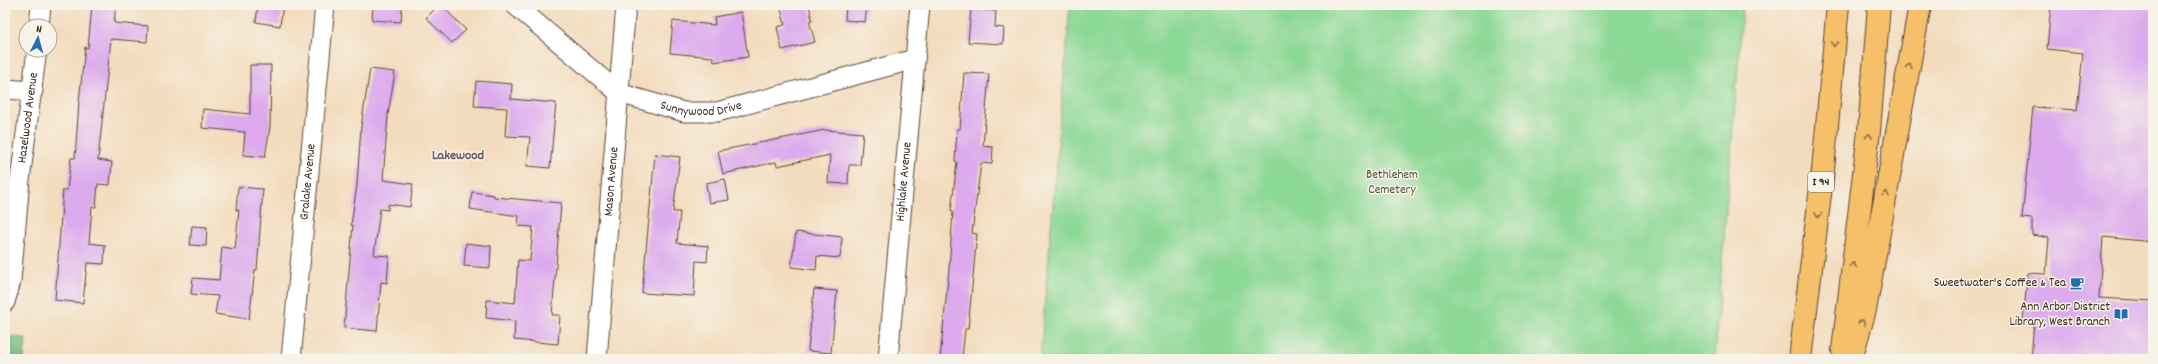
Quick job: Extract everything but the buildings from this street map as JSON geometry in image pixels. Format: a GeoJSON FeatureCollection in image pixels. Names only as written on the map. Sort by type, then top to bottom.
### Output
{"type":"FeatureCollection","features":[{"type":"Feature","properties":{"kind":"highway","name":"I 94"},"geometry":{"type":"LineString","coordinates":[[1800,359],[1823,170],[1838,5]]}},
{"type":"Feature","properties":{"kind":"highway"},"geometry":{"type":"LineString","coordinates":[[1842,359],[1869,131],[1879,5]]}},
{"type":"Feature","properties":{"kind":"highway"},"geometry":{"type":"LineString","coordinates":[[1851,359],[1865,310],[1920,5]]}},
{"type":"Feature","properties":{"kind":"street"},"geometry":{"type":"LineString","coordinates":[[40,18],[41,5]]}},
{"type":"Feature","properties":{"kind":"street","name":"Gralake Avenue"},"geometry":{"type":"LineString","coordinates":[[291,359],[325,5]]}},
{"type":"Feature","properties":{"kind":"street","name":"Sunnywood Drive"},"geometry":{"type":"LineString","coordinates":[[515,5],[618,93],[684,112],[717,112],[915,59]]}},
{"type":"Feature","properties":{"kind":"street","name":"Mason Avenue"},"geometry":{"type":"LineString","coordinates":[[597,359],[626,5]]}},
{"type":"Feature","properties":{"kind":"street","name":"Highlake Avenue"},"geometry":{"type":"LineString","coordinates":[[888,359],[920,5]]}},
{"type":"Feature","properties":{"kind":"street","name":"Hazelwood Avenue"},"geometry":{"type":"LineString","coordinates":[[5,302],[11,281],[20,180],[36,58]]}},
{"type":"Feature","properties":{"kind":"street"},"geometry":{"type":"LineString","coordinates":[[5,89],[33,91]]}},
{"type":"Feature","properties":{"kind":"green space","name":"Bethlehem Cemetery"},"geometry":{"type":"Polygon","coordinates":[[[1070,5],[1743,5],[1714,359],[1040,359],[1070,5]]]}},
{"type":"Feature","properties":{"kind":"green space"},"geometry":{"type":"Polygon","coordinates":[[[5,336],[26,338],[24,359],[5,359],[5,336]]]}},
{"type":"Feature","properties":{"kind":"place","name":"Sweetwater's Coffee & Tea"},"geometry":{"type":"Point","coordinates":[2077,283]}},
{"type":"Feature","properties":{"kind":"place","name":"Ann Arbor District Library, West Branch"},"geometry":{"type":"Point","coordinates":[2121,314]}},
{"type":"Feature","properties":{"kind":"district","name":"Lakewood"},"geometry":{"type":"Point","coordinates":[458,156]}}]}
